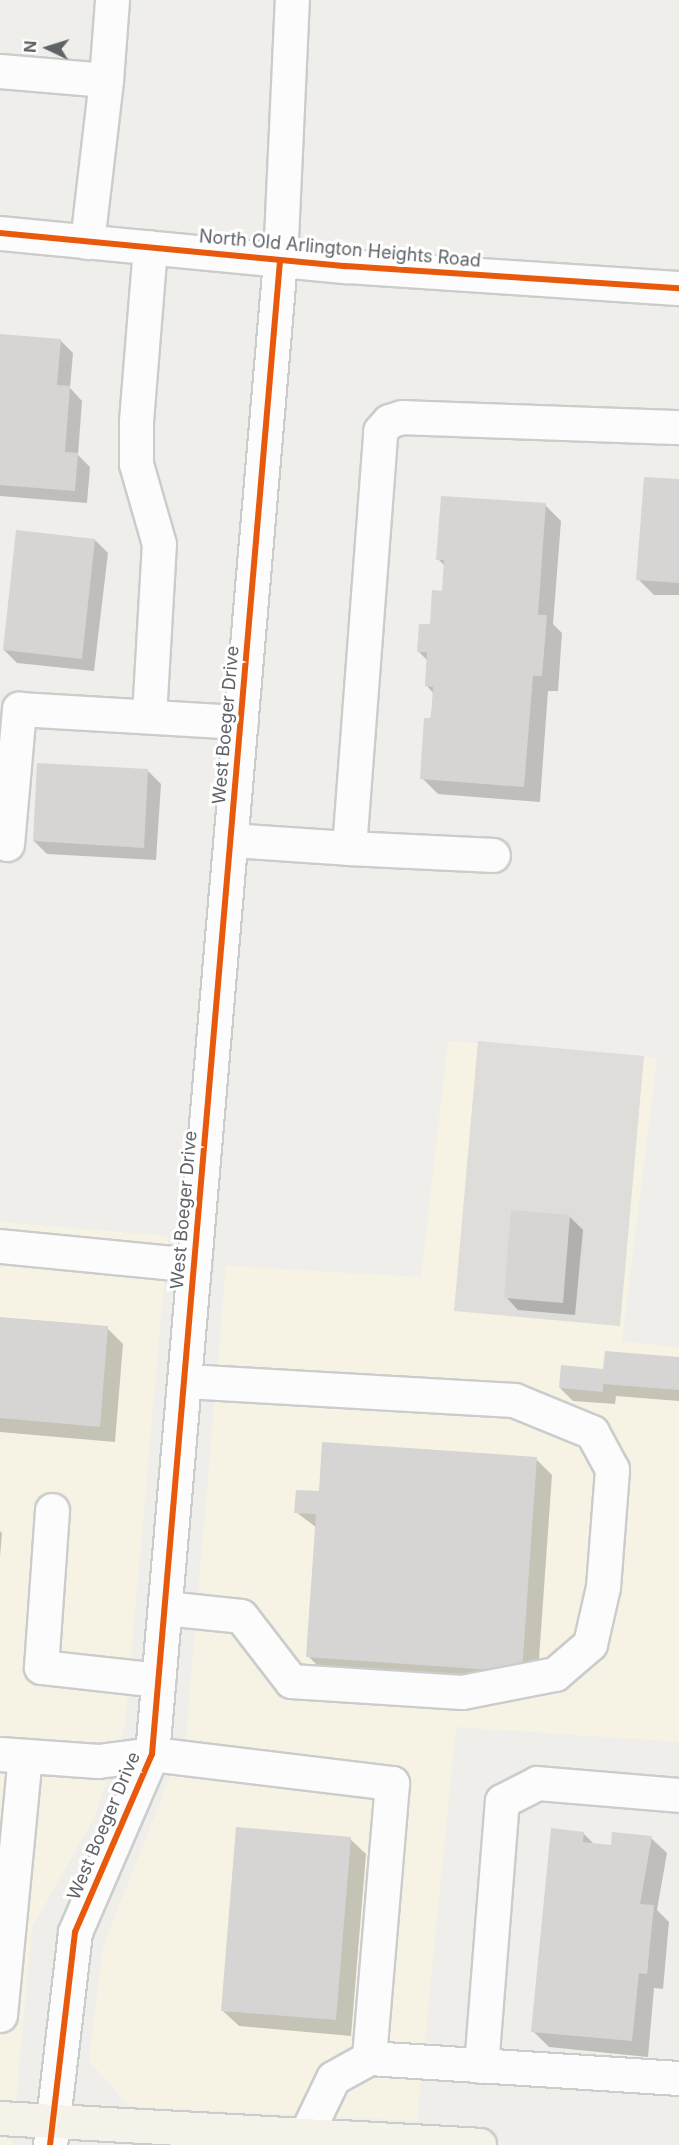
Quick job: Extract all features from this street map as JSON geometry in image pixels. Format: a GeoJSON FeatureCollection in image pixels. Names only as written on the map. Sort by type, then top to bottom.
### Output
{"type":"FeatureCollection","features":[{"type":"Feature","properties":{"kind":"main road"},"geometry":{"type":"LineString","coordinates":[[0,2118],[51,2132],[306,2134],[479,2145]]}},
{"type":"Feature","properties":{"kind":"street"},"geometry":{"type":"LineString","coordinates":[[87,242],[106,80],[112,0]]}},
{"type":"Feature","properties":{"kind":"street","name":"West Boeger Drive"},"geometry":{"type":"LineString","coordinates":[[51,2132],[75,1932],[152,1754],[280,261],[292,0]]}},
{"type":"Feature","properties":{"kind":"street"},"geometry":{"type":"LineString","coordinates":[[0,71],[106,80]]}},
{"type":"Feature","properties":{"kind":"street","name":"North Old Arlington Heights Road"},"geometry":{"type":"LineString","coordinates":[[0,233],[280,261],[679,288]]}},
{"type":"Feature","properties":{"kind":"street"},"geometry":{"type":"LineString","coordinates":[[149,716],[159,544],[136,464],[136,421],[150,248]]}},
{"type":"Feature","properties":{"kind":"street"},"geometry":{"type":"LineString","coordinates":[[349,848],[380,432],[402,417],[679,427]]}},
{"type":"Feature","properties":{"kind":"street"},"geometry":{"type":"LineString","coordinates":[[7,844],[19,709],[241,722]]}},
{"type":"Feature","properties":{"kind":"street"},"geometry":{"type":"LineString","coordinates":[[231,840],[493,855]]}},
{"type":"Feature","properties":{"kind":"street"},"geometry":{"type":"LineString","coordinates":[[0,1246],[194,1265]]}},
{"type":"Feature","properties":{"kind":"street"},"geometry":{"type":"LineString","coordinates":[[165,1608],[241,1616],[291,1681],[462,1692],[555,1674],[590,1644],[603,1587],[612,1469],[592,1432],[514,1400],[185,1382]]}},
{"type":"Feature","properties":{"kind":"street"},"geometry":{"type":"LineString","coordinates":[[52,1510],[41,1667],[158,1680]]}},
{"type":"Feature","properties":{"kind":"street"},"geometry":{"type":"LineString","coordinates":[[0,2015],[13,1755],[98,1761],[152,1754],[392,1783],[369,2058]]}},
{"type":"Feature","properties":{"kind":"street"},"geometry":{"type":"LineString","coordinates":[[481,2066],[502,1801],[537,1784],[679,1796]]}},
{"type":"Feature","properties":{"kind":"street"},"geometry":{"type":"LineString","coordinates":[[306,2134],[333,2078],[369,2058],[679,2078]]}},
{"type":"Feature","properties":{"kind":"shaded area"},"geometry":{"type":"Polygon","coordinates":[[[448,1041],[657,1059],[622,1341],[679,1348],[679,1742],[456,1727],[417,2121],[128,2106],[89,2060],[103,1947],[186,1736],[226,1266],[421,1277],[448,1041]]]}},
{"type":"Feature","properties":{"kind":"shaded area"},"geometry":{"type":"Polygon","coordinates":[[[478,1041],[644,1056],[620,1326],[454,1311],[478,1041]]]}},
{"type":"Feature","properties":{"kind":"shaded area"},"geometry":{"type":"Polygon","coordinates":[[[0,1222],[168,1236],[125,1726],[95,1816],[32,1927],[12,2145],[0,2145],[0,1222]]]}},
{"type":"Feature","properties":{"kind":"building"},"geometry":{"type":"Polygon","coordinates":[[[0,334],[61,339],[57,385],[70,386],[65,452],[78,453],[75,491],[0,485],[0,334]]]}},
{"type":"Feature","properties":{"kind":"building"},"geometry":{"type":"Polygon","coordinates":[[[644,477],[679,479],[679,583],[636,580],[644,477]]]}},
{"type":"Feature","properties":{"kind":"building"},"geometry":{"type":"Polygon","coordinates":[[[441,496],[546,503],[538,615],[547,615],[542,676],[533,676],[524,787],[420,779],[424,718],[431,718],[433,687],[425,686],[427,652],[417,652],[419,624],[430,624],[432,590],[442,591],[444,560],[436,560],[441,496]]]}},
{"type":"Feature","properties":{"kind":"building"},"geometry":{"type":"Polygon","coordinates":[[[16,530],[95,539],[82,659],[3,650],[16,530]]]}},
{"type":"Feature","properties":{"kind":"building"},"geometry":{"type":"Polygon","coordinates":[[[37,763],[148,769],[144,848],[33,841],[37,763]]]}},
{"type":"Feature","properties":{"kind":"building"},"geometry":{"type":"Polygon","coordinates":[[[511,1210],[570,1215],[563,1303],[504,1298],[511,1210]]]}},
{"type":"Feature","properties":{"kind":"building"},"geometry":{"type":"Polygon","coordinates":[[[0,1317],[108,1326],[100,1427],[0,1418],[0,1317]]]}},
{"type":"Feature","properties":{"kind":"building"},"geometry":{"type":"Polygon","coordinates":[[[605,1351],[679,1357],[679,1390],[603,1384],[603,1392],[559,1388],[561,1365],[603,1369],[605,1351]]]}},
{"type":"Feature","properties":{"kind":"building"},"geometry":{"type":"Polygon","coordinates":[[[322,1442],[537,1457],[522,1672],[306,1657],[316,1514],[294,1513],[296,1490],[319,1491],[322,1442]]]}},
{"type":"Feature","properties":{"kind":"building"},"geometry":{"type":"Polygon","coordinates":[[[236,1827],[351,1837],[336,2020],[221,2011],[236,1827]]]}},
{"type":"Feature","properties":{"kind":"building"},"geometry":{"type":"Polygon","coordinates":[[[551,1828],[584,1832],[583,1842],[611,1845],[612,1832],[652,1836],[640,1904],[654,1905],[647,1974],[639,1973],[632,2041],[531,2032],[551,1828]]]}},
{"type":"Feature","properties":{"kind":"cycle path"},"geometry":{"type":"LineString","coordinates":[[0,233],[345,266],[679,288]]}},
{"type":"Feature","properties":{"kind":"cycle path"},"geometry":{"type":"LineString","coordinates":[[50,2145],[75,1932],[152,1754],[280,261]]}}]}
